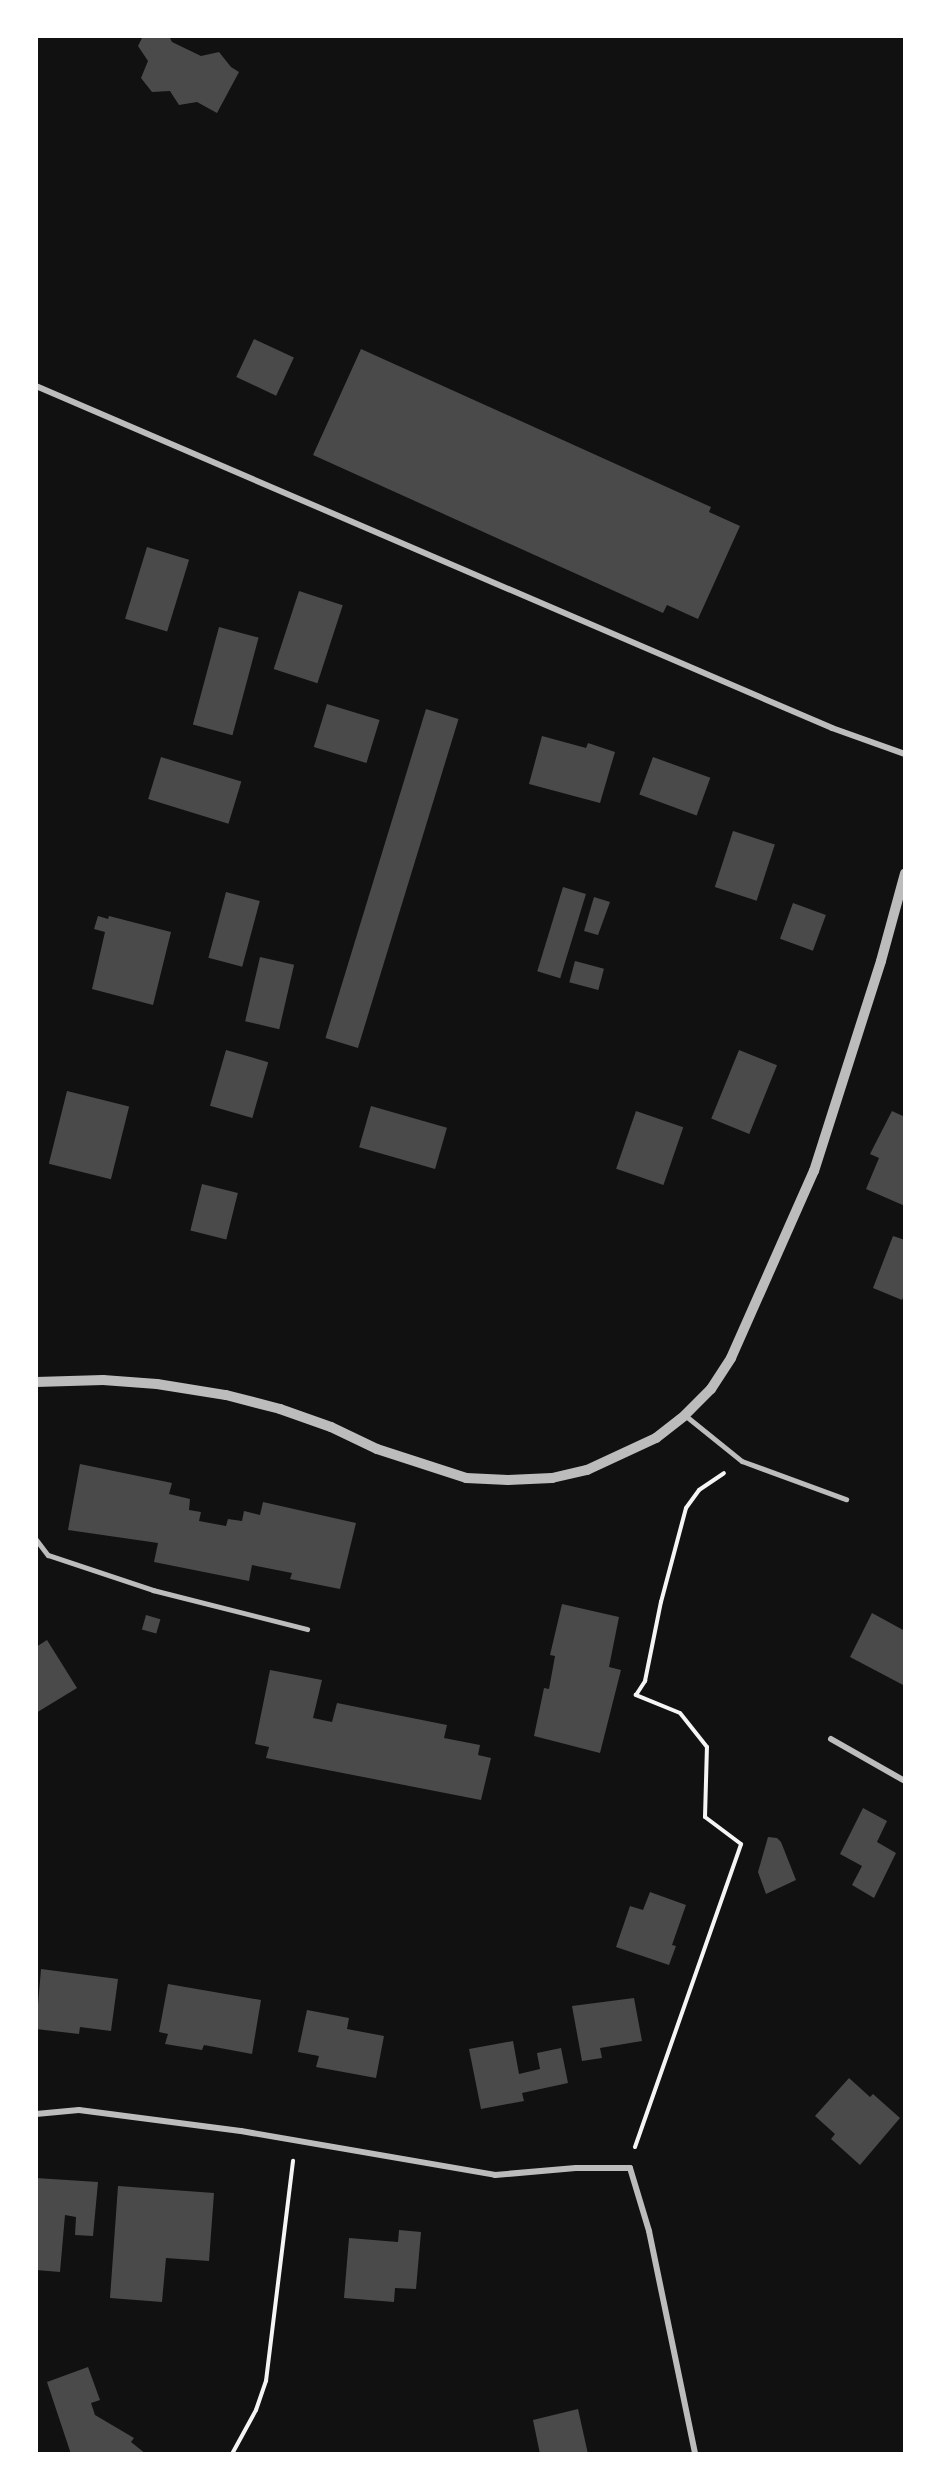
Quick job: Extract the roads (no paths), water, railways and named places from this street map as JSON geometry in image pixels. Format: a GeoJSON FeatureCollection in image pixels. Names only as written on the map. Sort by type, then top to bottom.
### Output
{"type":"FeatureCollection","features":[{"type":"Feature","properties":{"kind":"street"},"geometry":{"type":"LineString","coordinates":[[36,386],[832,728],[905,754]]}},
{"type":"Feature","properties":{"kind":"street"},"geometry":{"type":"LineString","coordinates":[[36,1382],[103,1380],[156,1384],[226,1395],[279,1409],[331,1427],[377,1449],[466,1478],[508,1480],[552,1478],[587,1470],[656,1438],[686,1415],[711,1389],[730,1358],[814,1170],[880,961],[905,873]]}},
{"type":"Feature","properties":{"kind":"street"},"geometry":{"type":"LineString","coordinates":[[831,1739],[905,1781]]}},
{"type":"Feature","properties":{"kind":"street"},"geometry":{"type":"LineString","coordinates":[[36,2114],[79,2110],[241,2131],[495,2175],[576,2168],[630,2169],[649,2230],[695,2454]]}},
{"type":"Feature","properties":{"kind":"lane"},"geometry":{"type":"LineString","coordinates":[[686,1415],[742,1461],[846,1498]]}},
{"type":"Feature","properties":{"kind":"lane"},"geometry":{"type":"LineString","coordinates":[[36,1539],[48,1556],[153,1590],[307,1629]]}}]}
